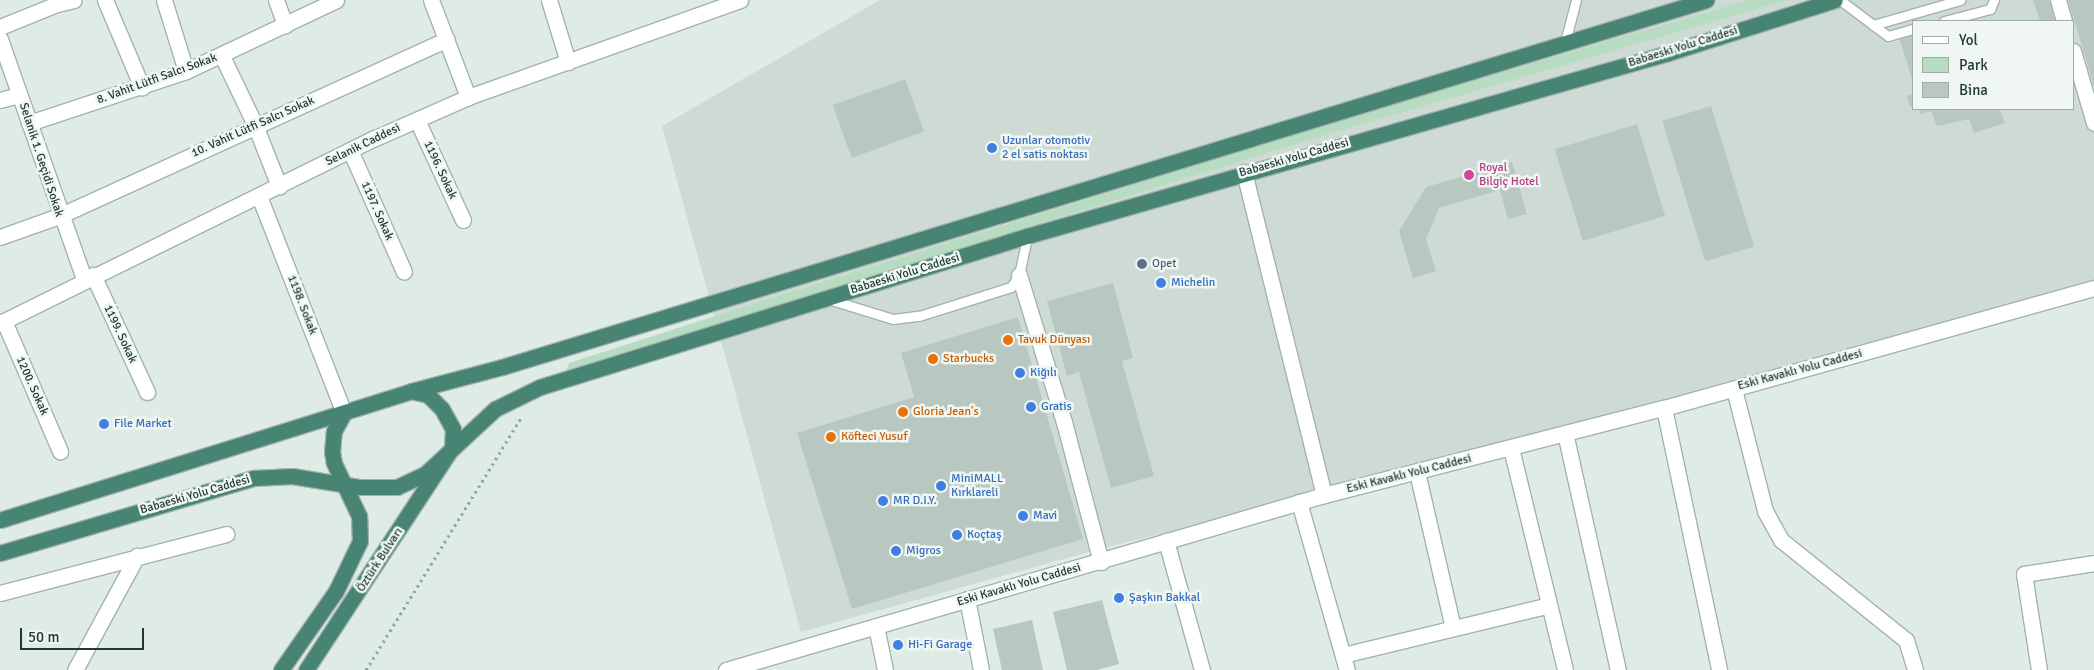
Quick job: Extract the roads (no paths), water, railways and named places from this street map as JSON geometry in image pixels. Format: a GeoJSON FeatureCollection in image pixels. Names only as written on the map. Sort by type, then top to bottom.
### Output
{"type":"FeatureCollection","features":[{"type":"Feature","properties":{"kind":"highway","name":"Babaeski Yolu Caddesi"},"geometry":{"type":"LineString","coordinates":[[0,553],[254,478],[292,476],[345,485],[397,487],[425,474],[495,409],[540,387],[1027,236],[1244,172],[1668,53],[1835,0]]}},
{"type":"Feature","properties":{"kind":"highway"},"geometry":{"type":"LineString","coordinates":[[0,520],[411,391],[520,361],[1696,1]]}},
{"type":"Feature","properties":{"kind":"highway"},"geometry":{"type":"LineString","coordinates":[[411,391],[428,396],[442,409],[453,429],[452,448]]}},
{"type":"Feature","properties":{"kind":"highway"},"geometry":{"type":"LineString","coordinates":[[344,413],[334,431],[332,452],[334,463],[345,485]]}},
{"type":"Feature","properties":{"kind":"highway","name":"Öztürk Bulvarı"},"geometry":{"type":"LineString","coordinates":[[306,670],[452,448]]}},
{"type":"Feature","properties":{"kind":"highway","name":"Öztürk Bulvarı"},"geometry":{"type":"LineString","coordinates":[[281,670],[336,591],[360,541],[359,516],[345,485]]}},
{"type":"Feature","properties":{"kind":"street"},"geometry":{"type":"LineString","coordinates":[[0,26],[57,2],[74,0]]}},
{"type":"Feature","properties":{"kind":"street"},"geometry":{"type":"LineString","coordinates":[[105,0],[142,87]]}},
{"type":"Feature","properties":{"kind":"street"},"geometry":{"type":"LineString","coordinates":[[164,0],[186,72]]}},
{"type":"Feature","properties":{"kind":"street"},"geometry":{"type":"LineString","coordinates":[[276,0],[285,25]]}},
{"type":"Feature","properties":{"kind":"street","name":"8. Vahit Lütfi Salcı Sokak"},"geometry":{"type":"LineString","coordinates":[[29,122],[186,72],[336,0]]}},
{"type":"Feature","properties":{"kind":"street"},"geometry":{"type":"LineString","coordinates":[[431,0],[468,97]]}},
{"type":"Feature","properties":{"kind":"street"},"geometry":{"type":"LineString","coordinates":[[550,0],[568,62]]}},
{"type":"Feature","properties":{"kind":"street","name":"Selanik Caddesi"},"geometry":{"type":"LineString","coordinates":[[2,322],[88,277],[259,196],[350,150],[468,97],[568,62],[724,3],[740,0]]}},
{"type":"Feature","properties":{"kind":"street"},"geometry":{"type":"LineString","coordinates":[[2058,0],[2064,20]]}},
{"type":"Feature","properties":{"kind":"street","name":"Selanik 1. Geçidi Sokak"},"geometry":{"type":"LineString","coordinates":[[0,39],[59,216],[88,277]]}},
{"type":"Feature","properties":{"kind":"street","name":"10. Vahit Lütfi Salcı Sokak"},"geometry":{"type":"LineString","coordinates":[[0,237],[59,216],[447,39]]}},
{"type":"Feature","properties":{"kind":"street"},"geometry":{"type":"LineString","coordinates":[[2074,54],[2094,123]]}},
{"type":"Feature","properties":{"kind":"street"},"geometry":{"type":"LineString","coordinates":[[222,56],[255,125],[279,186]]}},
{"type":"Feature","properties":{"kind":"street"},"geometry":{"type":"LineString","coordinates":[[0,100],[19,95]]}},
{"type":"Feature","properties":{"kind":"street","name":"1196. Sokak"},"geometry":{"type":"LineString","coordinates":[[417,120],[463,220]]}},
{"type":"Feature","properties":{"kind":"street","name":"1197. Sokak"},"geometry":{"type":"LineString","coordinates":[[350,150],[404,272]]}},
{"type":"Feature","properties":{"kind":"street"},"geometry":{"type":"LineString","coordinates":[[1244,172],[1324,495]]}},
{"type":"Feature","properties":{"kind":"street","name":"1198. Sokak"},"geometry":{"type":"LineString","coordinates":[[259,196],[344,413]]}},
{"type":"Feature","properties":{"kind":"street"},"geometry":{"type":"LineString","coordinates":[[1019,275],[1101,562]]}},
{"type":"Feature","properties":{"kind":"street","name":"1199. Sokak"},"geometry":{"type":"LineString","coordinates":[[88,277],[147,392]]}},
{"type":"Feature","properties":{"kind":"street","name":"Eski Kavaklı Yolu Caddesi"},"geometry":{"type":"LineString","coordinates":[[726,670],[967,599],[1101,562],[1324,495],[1664,408],[2094,288]]}},
{"type":"Feature","properties":{"kind":"street","name":"1200. Sokak"},"geometry":{"type":"LineString","coordinates":[[2,322],[60,451]]}},
{"type":"Feature","properties":{"kind":"street"},"geometry":{"type":"LineString","coordinates":[[1734,388],[1764,511],[1781,540],[1906,640],[1915,670]]}},
{"type":"Feature","properties":{"kind":"street"},"geometry":{"type":"LineString","coordinates":[[1664,408],[1720,670]]}},
{"type":"Feature","properties":{"kind":"street"},"geometry":{"type":"LineString","coordinates":[[1565,433],[1618,670]]}},
{"type":"Feature","properties":{"kind":"street"},"geometry":{"type":"LineString","coordinates":[[1511,448],[1564,670]]}},
{"type":"Feature","properties":{"kind":"street"},"geometry":{"type":"LineString","coordinates":[[1417,472],[1453,628]]}},
{"type":"Feature","properties":{"kind":"street"},"geometry":{"type":"LineString","coordinates":[[1299,502],[1348,670]]}},
{"type":"Feature","properties":{"kind":"street"},"geometry":{"type":"LineString","coordinates":[[0,594],[137,556],[226,534]]}},
{"type":"Feature","properties":{"kind":"street"},"geometry":{"type":"LineString","coordinates":[[1166,541],[1202,670]]}},
{"type":"Feature","properties":{"kind":"street"},"geometry":{"type":"LineString","coordinates":[[75,670],[137,556]]}},
{"type":"Feature","properties":{"kind":"street"},"geometry":{"type":"LineString","coordinates":[[2039,670],[2024,574],[2094,563]]}},
{"type":"Feature","properties":{"kind":"street"},"geometry":{"type":"LineString","coordinates":[[967,599],[981,670]]}},
{"type":"Feature","properties":{"kind":"street"},"geometry":{"type":"LineString","coordinates":[[1343,655],[1549,605]]}},
{"type":"Feature","properties":{"kind":"street"},"geometry":{"type":"LineString","coordinates":[[876,626],[885,670]]}},
{"type":"Feature","properties":{"kind":"lane"},"geometry":{"type":"LineString","coordinates":[[1565,42],[1576,0]]}},
{"type":"Feature","properties":{"kind":"lane"},"geometry":{"type":"LineString","coordinates":[[1840,0],[1888,36],[1912,29]]}},
{"type":"Feature","properties":{"kind":"lane"},"geometry":{"type":"LineString","coordinates":[[1873,25],[1960,0]]}},
{"type":"Feature","properties":{"kind":"lane"},"geometry":{"type":"LineString","coordinates":[[1948,20],[1990,9],[1994,0]]}},
{"type":"Feature","properties":{"kind":"lane"},"geometry":{"type":"LineString","coordinates":[[825,298],[893,319],[920,316],[1011,287],[1019,275],[1027,236]]}},
{"type":"Feature","properties":{"kind":"place","name":"Uzunlar otomotiv 2 el satis noktası"},"geometry":{"type":"Point","coordinates":[992,148]}},
{"type":"Feature","properties":{"kind":"place","name":"Royal Bilgiç Hotel"},"geometry":{"type":"Point","coordinates":[1469,175]}},
{"type":"Feature","properties":{"kind":"place","name":"Opet"},"geometry":{"type":"Point","coordinates":[1142,264]}},
{"type":"Feature","properties":{"kind":"place","name":"Michelin"},"geometry":{"type":"Point","coordinates":[1161,283]}},
{"type":"Feature","properties":{"kind":"place","name":"Tavuk Dünyası"},"geometry":{"type":"Point","coordinates":[1008,340]}},
{"type":"Feature","properties":{"kind":"place","name":"Starbucks"},"geometry":{"type":"Point","coordinates":[933,359]}},
{"type":"Feature","properties":{"kind":"place","name":"Kiğılı"},"geometry":{"type":"Point","coordinates":[1020,373]}},
{"type":"Feature","properties":{"kind":"place","name":"Gratis"},"geometry":{"type":"Point","coordinates":[1031,407]}},
{"type":"Feature","properties":{"kind":"place","name":"Gloria Jean's"},"geometry":{"type":"Point","coordinates":[903,412]}},
{"type":"Feature","properties":{"kind":"place","name":"File Market"},"geometry":{"type":"Point","coordinates":[104,424]}},
{"type":"Feature","properties":{"kind":"place","name":"Köfteci Yusuf"},"geometry":{"type":"Point","coordinates":[831,437]}},
{"type":"Feature","properties":{"kind":"place","name":"MiniMALL Kırklareli"},"geometry":{"type":"Point","coordinates":[941,486]}},
{"type":"Feature","properties":{"kind":"place","name":"MR D.I.Y."},"geometry":{"type":"Point","coordinates":[883,501]}},
{"type":"Feature","properties":{"kind":"place","name":"Mavi"},"geometry":{"type":"Point","coordinates":[1023,516]}},
{"type":"Feature","properties":{"kind":"place","name":"Koçtaş"},"geometry":{"type":"Point","coordinates":[957,535]}},
{"type":"Feature","properties":{"kind":"place","name":"Migros"},"geometry":{"type":"Point","coordinates":[896,551]}},
{"type":"Feature","properties":{"kind":"place","name":"Şaşkın Bakkal"},"geometry":{"type":"Point","coordinates":[1119,598]}},
{"type":"Feature","properties":{"kind":"place","name":"Hi-Fi Garage"},"geometry":{"type":"Point","coordinates":[898,645]}}]}
